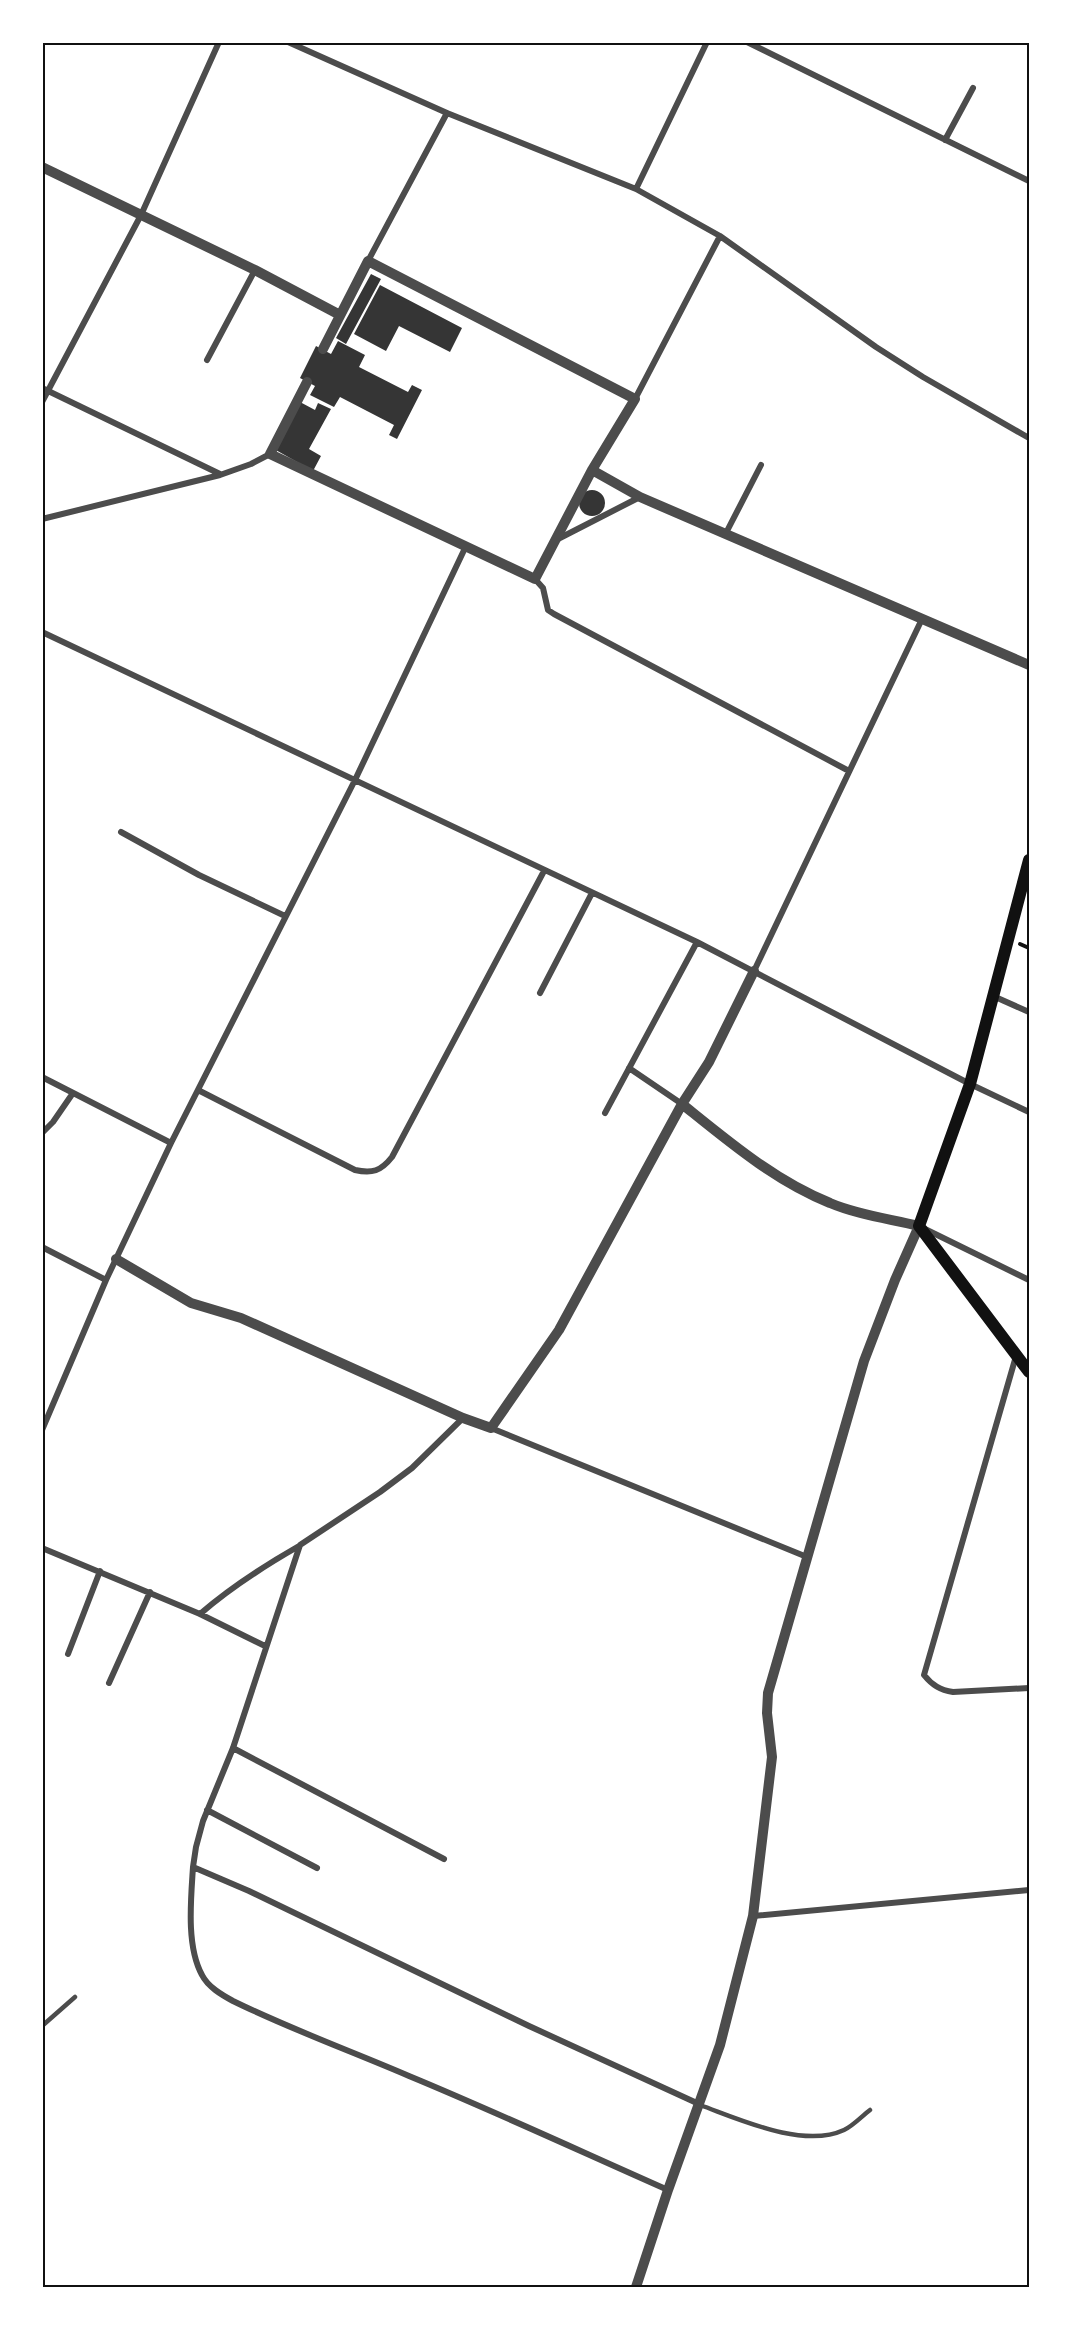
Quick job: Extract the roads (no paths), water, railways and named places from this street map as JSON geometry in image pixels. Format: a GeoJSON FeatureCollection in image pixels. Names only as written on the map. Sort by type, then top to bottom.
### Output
{"type":"FeatureCollection","features":[{"type":"Feature","properties":{"kind":"main road"},"geometry":{"type":"LineString","coordinates":[[1029,860],[970,1084],[920,1227],[1029,1372]]}},
{"type":"Feature","properties":{"kind":"street"},"geometry":{"type":"LineString","coordinates":[[42,402],[45,390],[141,215],[219,42]]}},
{"type":"Feature","properties":{"kind":"street"},"geometry":{"type":"LineString","coordinates":[[288,42],[447,113],[636,189],[720,236],[885,353],[961,400],[1029,438]]}},
{"type":"Feature","properties":{"kind":"street"},"geometry":{"type":"LineString","coordinates":[[636,189],[707,42]]}},
{"type":"Feature","properties":{"kind":"street"},"geometry":{"type":"LineString","coordinates":[[747,42],[1029,181]]}},
{"type":"Feature","properties":{"kind":"street"},"geometry":{"type":"LineString","coordinates":[[945,140],[972,88]]}},
{"type":"Feature","properties":{"kind":"street"},"geometry":{"type":"LineString","coordinates":[[323,349],[447,113]]}},
{"type":"Feature","properties":{"kind":"street"},"geometry":{"type":"LineString","coordinates":[[42,167],[255,270],[340,315]]}},
{"type":"Feature","properties":{"kind":"street"},"geometry":{"type":"LineString","coordinates":[[535,579],[720,236]]}},
{"type":"Feature","properties":{"kind":"street"},"geometry":{"type":"LineString","coordinates":[[368,261],[634,399]]}},
{"type":"Feature","properties":{"kind":"street"},"geometry":{"type":"LineString","coordinates":[[207,360],[255,270]]}},
{"type":"Feature","properties":{"kind":"street"},"geometry":{"type":"LineString","coordinates":[[42,519],[220,475],[270,454],[307,382]]}},
{"type":"Feature","properties":{"kind":"street"},"geometry":{"type":"LineString","coordinates":[[45,390],[220,475]]}},
{"type":"Feature","properties":{"kind":"street"},"geometry":{"type":"LineString","coordinates":[[270,454],[535,579],[543,588],[548,610],[849,771]]}},
{"type":"Feature","properties":{"kind":"street"},"geometry":{"type":"LineString","coordinates":[[726,532],[762,465]]}},
{"type":"Feature","properties":{"kind":"street"},"geometry":{"type":"LineString","coordinates":[[592,470],[640,497],[726,532],[1029,665]]}},
{"type":"Feature","properties":{"kind":"street"},"geometry":{"type":"LineString","coordinates":[[555,540],[640,497]]}},
{"type":"Feature","properties":{"kind":"street"},"geometry":{"type":"LineString","coordinates":[[42,1430],[106,1280],[171,1143],[355,780],[467,546]]}},
{"type":"Feature","properties":{"kind":"street"},"geometry":{"type":"LineString","coordinates":[[491,1428],[559,1330],[682,1104],[709,1062],[922,619]]}},
{"type":"Feature","properties":{"kind":"street"},"geometry":{"type":"LineString","coordinates":[[42,632],[697,942],[970,1084],[1029,1112]]}},
{"type":"Feature","properties":{"kind":"street"},"geometry":{"type":"LineString","coordinates":[[121,832],[199,875],[285,916]]}},
{"type":"Feature","properties":{"kind":"street"},"geometry":{"type":"LineString","coordinates":[[198,1090],[355,1170],[368,1173],[384,1167],[392,1157],[544,871]]}},
{"type":"Feature","properties":{"kind":"street"},"geometry":{"type":"LineString","coordinates":[[540,993],[592,893]]}},
{"type":"Feature","properties":{"kind":"street"},"geometry":{"type":"LineString","coordinates":[[605,1113],[697,942]]}},
{"type":"Feature","properties":{"kind":"street"},"geometry":{"type":"LineString","coordinates":[[993,996],[1029,1012]]}},
{"type":"Feature","properties":{"kind":"street"},"geometry":{"type":"LineString","coordinates":[[629,1068],[682,1104],[738,1150],[796,1186],[831,1204],[920,1227],[1029,1280]]}},
{"type":"Feature","properties":{"kind":"street"},"geometry":{"type":"LineString","coordinates":[[42,1077],[171,1143]]}},
{"type":"Feature","properties":{"kind":"street"},"geometry":{"type":"LineString","coordinates":[[42,1133],[53,1122],[73,1093]]}},
{"type":"Feature","properties":{"kind":"street"},"geometry":{"type":"LineString","coordinates":[[636,2287],[720,2044],[753,1916],[772,1757],[767,1713],[768,1693],[864,1361],[895,1280],[920,1227]]}},
{"type":"Feature","properties":{"kind":"street"},"geometry":{"type":"LineString","coordinates":[[42,1247],[106,1280]]}},
{"type":"Feature","properties":{"kind":"street"},"geometry":{"type":"LineString","coordinates":[[116,1259],[191,1303],[241,1318],[464,1418],[807,1557]]}},
{"type":"Feature","properties":{"kind":"street"},"geometry":{"type":"LineString","coordinates":[[1016,1356],[924,1675],[930,1683],[953,1692],[1029,1688]]}},
{"type":"Feature","properties":{"kind":"street"},"geometry":{"type":"LineString","coordinates":[[200,1614],[264,1566],[300,1545],[388,1486],[426,1455],[464,1418]]}},
{"type":"Feature","properties":{"kind":"street"},"geometry":{"type":"LineString","coordinates":[[300,1545],[233,1748],[197,1840],[190,1909],[193,1943],[202,1976],[214,1989],[231,2000],[411,2076],[668,2190]]}},
{"type":"Feature","properties":{"kind":"street"},"geometry":{"type":"LineString","coordinates":[[42,1548],[150,1592],[265,1646]]}},
{"type":"Feature","properties":{"kind":"street"},"geometry":{"type":"LineString","coordinates":[[68,1654],[100,1571]]}},
{"type":"Feature","properties":{"kind":"street"},"geometry":{"type":"LineString","coordinates":[[109,1683],[150,1592]]}},
{"type":"Feature","properties":{"kind":"street"},"geometry":{"type":"LineString","coordinates":[[233,1748],[444,1859]]}},
{"type":"Feature","properties":{"kind":"street"},"geometry":{"type":"LineString","coordinates":[[207,1810],[317,1868]]}},
{"type":"Feature","properties":{"kind":"street"},"geometry":{"type":"LineString","coordinates":[[193,1867],[249,1891],[529,2026],[700,2104]]}},
{"type":"Feature","properties":{"kind":"street"},"geometry":{"type":"LineString","coordinates":[[753,1916],[1029,1890]]}},
{"type":"Feature","properties":{"kind":"lane"},"geometry":{"type":"LineString","coordinates":[[42,2026],[75,1997]]}},
{"type":"Feature","properties":{"kind":"lane"},"geometry":{"type":"LineString","coordinates":[[700,2104],[757,2126],[815,2136],[844,2130],[870,2110]]}}]}
